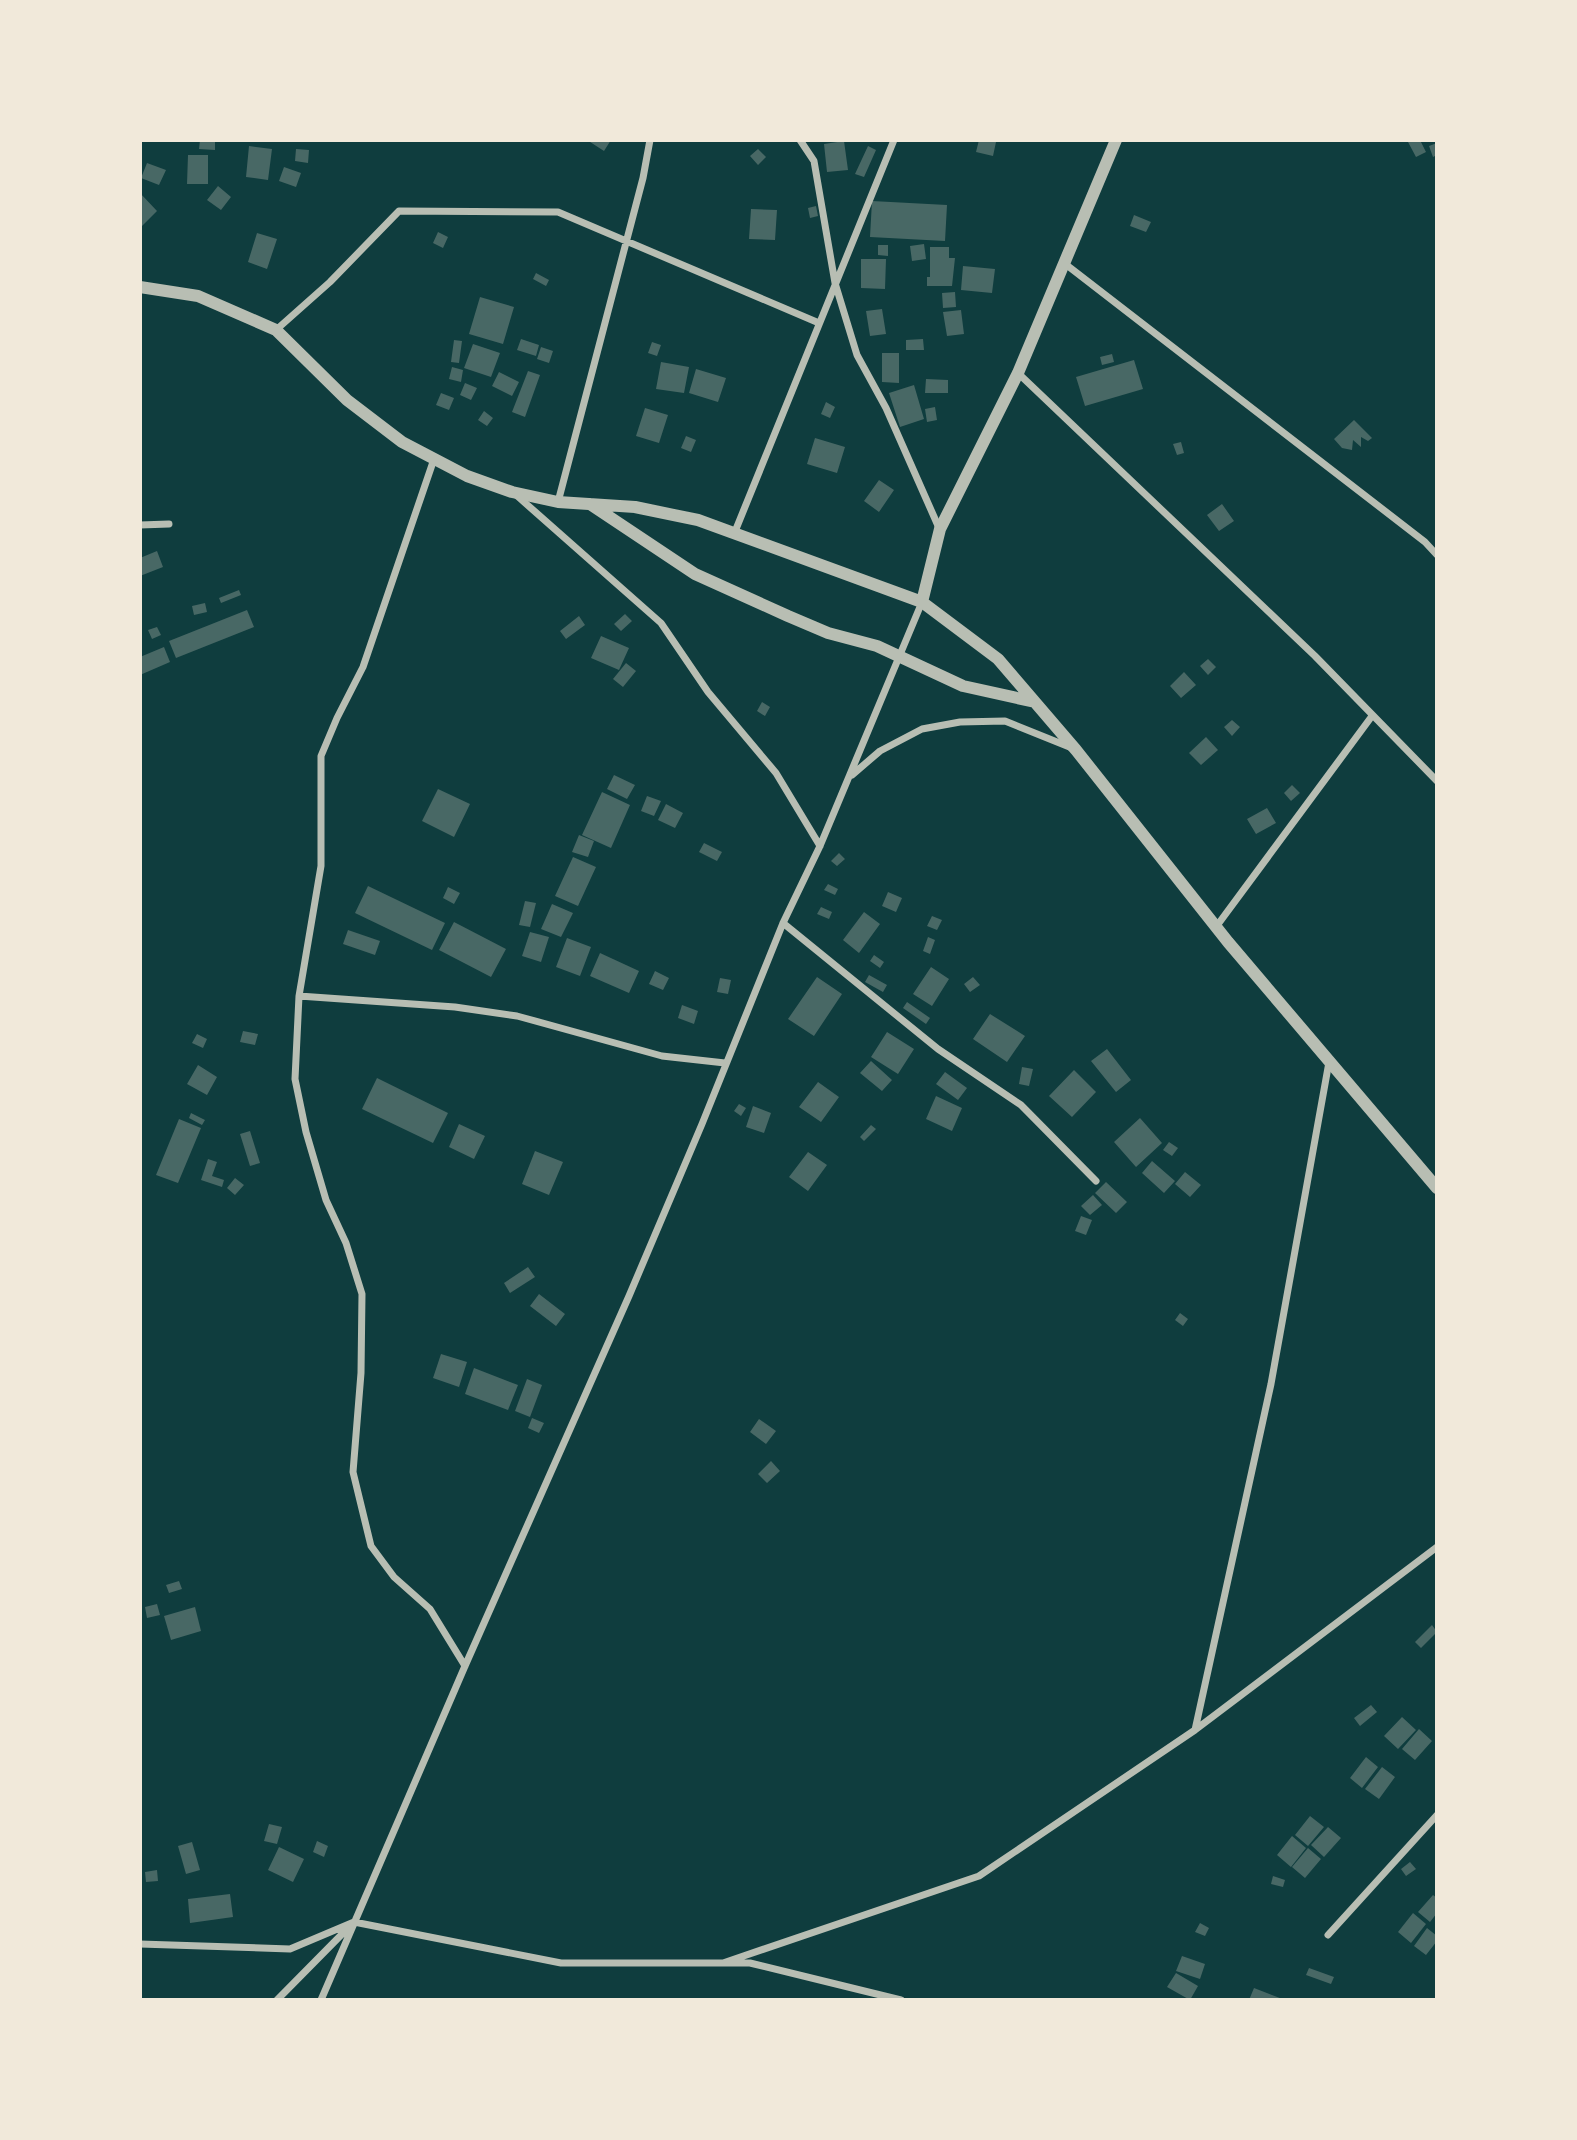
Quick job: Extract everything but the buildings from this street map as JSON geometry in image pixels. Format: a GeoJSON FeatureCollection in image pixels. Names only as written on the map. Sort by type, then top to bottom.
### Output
{"type":"FeatureCollection","features":[{"type":"Feature","properties":{"kind":"street"},"geometry":{"type":"LineString","coordinates":[[558,502],[643,178],[650,140]]}},
{"type":"Feature","properties":{"kind":"street"},"geometry":{"type":"LineString","coordinates":[[800,140],[814,161],[835,282],[857,355],[886,408],[940,529]]}},
{"type":"Feature","properties":{"kind":"street"},"geometry":{"type":"LineString","coordinates":[[734,534],[894,140]]}},
{"type":"Feature","properties":{"kind":"street"},"geometry":{"type":"LineString","coordinates":[[321,2000],[629,1296],[783,923],[849,778],[922,602],[940,529],[1017,373],[1116,140]]}},
{"type":"Feature","properties":{"kind":"street"},"geometry":{"type":"LineString","coordinates":[[276,330],[330,282],[400,211],[558,212],[819,323]]}},
{"type":"Feature","properties":{"kind":"street"},"geometry":{"type":"LineString","coordinates":[[1063,262],[1424,542],[1437,555]]}},
{"type":"Feature","properties":{"kind":"street"},"geometry":{"type":"LineString","coordinates":[[140,287],[198,296],[276,330],[346,400],[402,442],[467,476],[512,492],[558,502],[635,507],[698,520],[922,602],[998,659],[1076,750],[1216,927],[1435,1183]]}},
{"type":"Feature","properties":{"kind":"street"},"geometry":{"type":"LineString","coordinates":[[1017,373],[1315,656],[1437,781]]}},
{"type":"Feature","properties":{"kind":"street"},"geometry":{"type":"LineString","coordinates":[[434,459],[363,667],[321,756],[321,866],[299,996],[295,1079],[326,1200],[346,1243],[362,1294],[361,1373],[353,1472],[371,1546],[394,1577],[430,1609],[465,1666]]}},
{"type":"Feature","properties":{"kind":"street"},"geometry":{"type":"LineString","coordinates":[[512,492],[661,623],[708,692],[776,773],[820,846]]}},
{"type":"Feature","properties":{"kind":"street"},"geometry":{"type":"LineString","coordinates":[[589,504],[695,574],[828,633],[877,646],[963,686],[1035,702]]}},
{"type":"Feature","properties":{"kind":"street"},"geometry":{"type":"LineString","coordinates":[[140,525],[169,524]]}},
{"type":"Feature","properties":{"kind":"street"},"geometry":{"type":"LineString","coordinates":[[1216,927],[1372,716]]}},
{"type":"Feature","properties":{"kind":"street"},"geometry":{"type":"LineString","coordinates":[[849,778],[880,751],[922,729],[960,722],[1004,721],[1076,750]]}},
{"type":"Feature","properties":{"kind":"street"},"geometry":{"type":"LineString","coordinates":[[783,923],[938,1049],[1021,1105],[1096,1181]]}},
{"type":"Feature","properties":{"kind":"street"},"geometry":{"type":"LineString","coordinates":[[299,996],[455,1007],[517,1016],[662,1056],[725,1063]]}},
{"type":"Feature","properties":{"kind":"street"},"geometry":{"type":"LineString","coordinates":[[1195,1730],[1271,1384],[1329,1062]]}},
{"type":"Feature","properties":{"kind":"street"},"geometry":{"type":"LineString","coordinates":[[723,1963],[979,1876],[1195,1730],[1437,1548]]}},
{"type":"Feature","properties":{"kind":"street"},"geometry":{"type":"LineString","coordinates":[[1328,1935],[1437,1815]]}},
{"type":"Feature","properties":{"kind":"street"},"geometry":{"type":"LineString","coordinates":[[277,2000],[354,1923]]}},
{"type":"Feature","properties":{"kind":"street"},"geometry":{"type":"LineString","coordinates":[[140,1944],[290,1949],[354,1923],[561,1963],[750,1963],[901,2000]]}}]}
